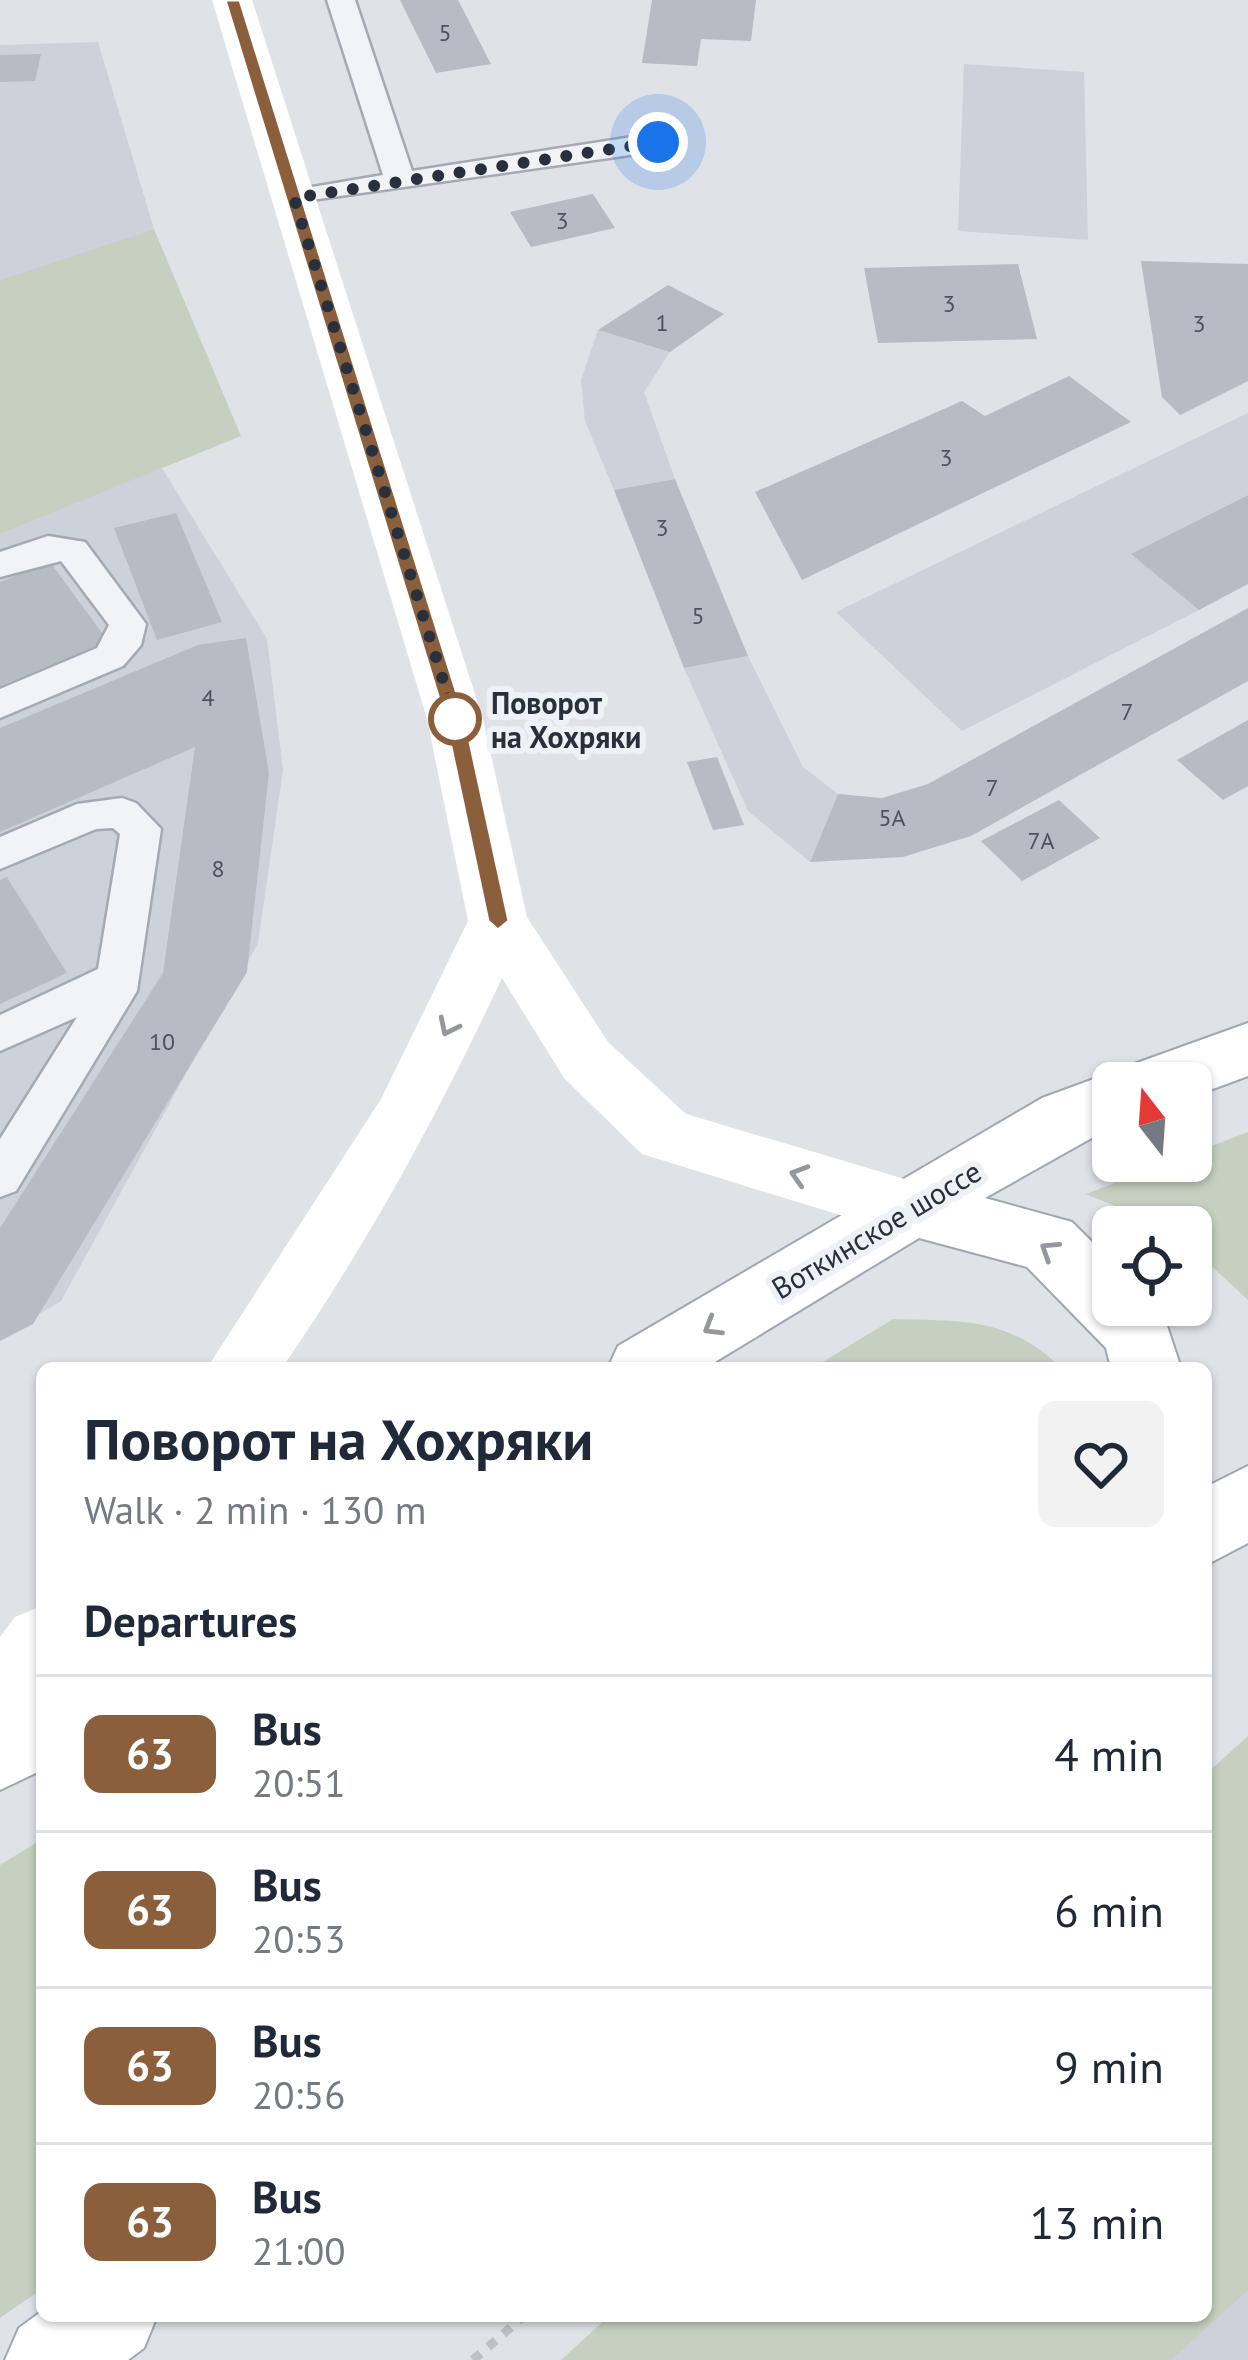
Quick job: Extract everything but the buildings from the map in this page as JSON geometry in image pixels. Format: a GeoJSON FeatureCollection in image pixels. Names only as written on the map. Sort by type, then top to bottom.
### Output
{"type":"FeatureCollection","features":[{"type":"Feature","properties":{"kind":"street"},"geometry":{"type":"LineString","coordinates":[[232,0],[455,719],[498,921],[586,1060],[665,1135],[1048,1243],[1137,1333],[1144,1362]]}},
{"type":"Feature","properties":{"kind":"street"},"geometry":{"type":"LineString","coordinates":[[246,1362],[323,1252],[405,1116],[498,921]]}},
{"type":"Feature","properties":{"kind":"street"},"geometry":{"type":"LineString","coordinates":[[1212,1062],[1248,1049]]}},
{"type":"Feature","properties":{"kind":"street","name":"Воткинское шоссе"},"geometry":{"type":"LineString","coordinates":[[653,1362],[1065,1117],[1092,1107]]}},
{"type":"Feature","properties":{"kind":"street"},"geometry":{"type":"LineString","coordinates":[[1212,1526],[1248,1500]]}},
{"type":"Feature","properties":{"kind":"street"},"geometry":{"type":"LineString","coordinates":[[0,1700],[36,1651]]}},
{"type":"Feature","properties":{"kind":"street"},"geometry":{"type":"LineString","coordinates":[[0,1751],[36,1730]]}},
{"type":"Feature","properties":{"kind":"street"},"geometry":{"type":"LineString","coordinates":[[50,2360],[104,2322]]}},
{"type":"Feature","properties":{"kind":"lane"},"geometry":{"type":"LineString","coordinates":[[341,0],[400,182]]}},
{"type":"Feature","properties":{"kind":"lane"},"geometry":{"type":"LineString","coordinates":[[294,198],[658,142]]}},
{"type":"Feature","properties":{"kind":"lane"},"geometry":{"type":"LineString","coordinates":[[0,565],[48,548],[72,550],[128,624],[122,645],[110,657],[0,704]]}},
{"type":"Feature","properties":{"kind":"lane"},"geometry":{"type":"LineString","coordinates":[[0,854],[91,814],[110,812],[132,818],[140,829],[120,978],[104,1016],[0,1178]]}},
{"type":"Feature","properties":{"kind":"lane"},"geometry":{"type":"LineString","coordinates":[[0,1034],[120,978]]}},
{"type":"Feature","properties":{"kind":"path"},"geometry":{"type":"LineString","coordinates":[[473,2360],[517,2322]]}},
{"type":"Feature","properties":{"kind":"shaded area"},"geometry":{"type":"Polygon","coordinates":[[[98,42],[154,229],[0,280],[0,45],[98,42]]]}},
{"type":"Feature","properties":{"kind":"shaded area"},"geometry":{"type":"Polygon","coordinates":[[[964,64],[1084,72],[1088,240],[958,231],[964,64]]]}},
{"type":"Feature","properties":{"kind":"shaded area"},"geometry":{"type":"Polygon","coordinates":[[[598,330],[670,352],[644,392],[675,479],[614,490],[585,421],[581,380],[598,330]]]}},
{"type":"Feature","properties":{"kind":"shaded area"},"geometry":{"type":"Polygon","coordinates":[[[1248,413],[1248,495],[1132,554],[1199,610],[962,731],[836,612],[1248,413]]]}},
{"type":"Feature","properties":{"kind":"shaded area"},"geometry":{"type":"Polygon","coordinates":[[[162,468],[267,639],[283,770],[258,943],[61,1301],[0,1337],[0,534],[162,468]]]}},
{"type":"Feature","properties":{"kind":"shaded area"},"geometry":{"type":"Polygon","coordinates":[[[748,656],[803,767],[838,794],[810,862],[748,811],[684,668],[748,656]]]}},
{"type":"Feature","properties":{"kind":"shaded area"},"geometry":{"type":"Polygon","coordinates":[[[1248,2252],[1248,2360],[1169,2360],[1201,2322],[1212,2322],[1212,2307],[1248,2252]]]}},
{"type":"Feature","properties":{"kind":"green space"},"geometry":{"type":"Polygon","coordinates":[[[154,229],[241,436],[0,534],[0,280],[154,229]]]}},
{"type":"Feature","properties":{"kind":"green space"},"geometry":{"type":"Polygon","coordinates":[[[1248,1132],[1248,1300],[1212,1267],[1212,1206],[1115,1206],[1086,1194],[1117,1182],[1212,1182],[1212,1146],[1248,1132]]]}},
{"type":"Feature","properties":{"kind":"green space"},"geometry":{"type":"Polygon","coordinates":[[[893,1319],[983,1325],[1023,1339],[1054,1362],[823,1362],[893,1319]]]}},
{"type":"Feature","properties":{"kind":"green space"},"geometry":{"type":"Polygon","coordinates":[[[1248,1736],[1248,2290],[1171,2360],[561,2360],[602,2322],[1212,2322],[1212,1769],[1248,1736]]]}},
{"type":"Feature","properties":{"kind":"green space"},"geometry":{"type":"Polygon","coordinates":[[[36,1843],[36,2293],[0,2318],[0,1865],[36,1843]]]}},
{"type":"Feature","properties":{"kind":"bus line","name":"63"},"geometry":{"type":"LineString","coordinates":[[232,0],[455,719],[498,921]]}},
{"type":"Feature","properties":{"kind":"place","name":"Поворот на Хохряки"},"geometry":{"type":"Point","coordinates":[455,719]}},
{"type":"Feature","properties":{"kind":"route"},"geometry":{"type":"LineString","coordinates":[[455,719],[294,198],[658,142]]}}]}
